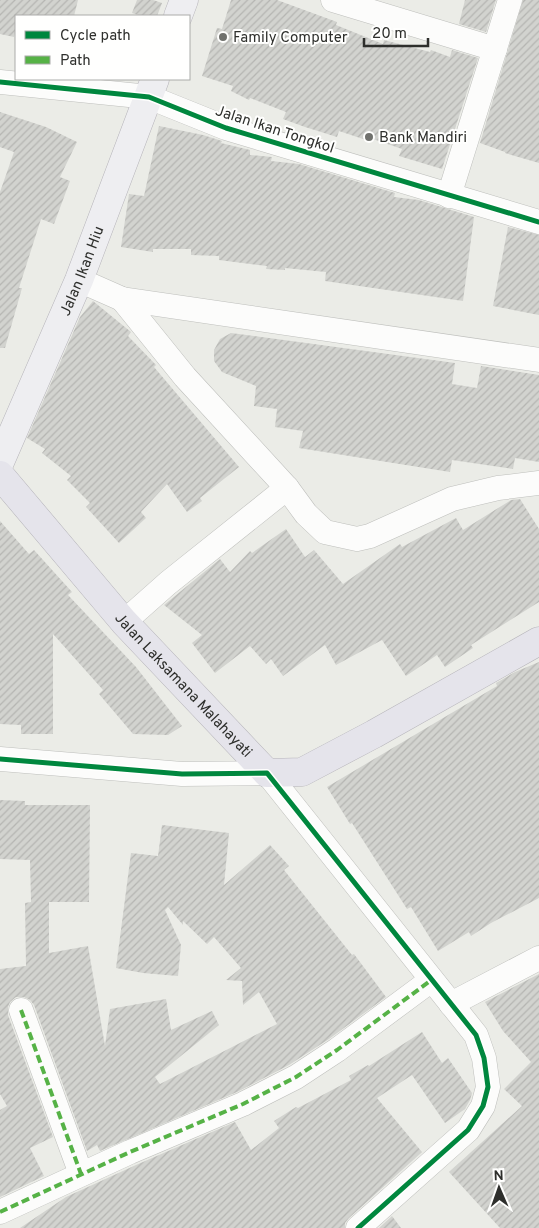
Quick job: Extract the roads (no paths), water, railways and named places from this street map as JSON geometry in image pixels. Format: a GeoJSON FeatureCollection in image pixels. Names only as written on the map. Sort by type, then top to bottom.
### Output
{"type":"FeatureCollection","features":[{"type":"Feature","properties":{"kind":"highway","name":"Jalan Laksamana Malahayati"},"geometry":{"type":"LineString","coordinates":[[0,475],[124,622],[267,773]]}},
{"type":"Feature","properties":{"kind":"highway"},"geometry":{"type":"LineString","coordinates":[[267,773],[302,772],[374,734],[539,641]]}},
{"type":"Feature","properties":{"kind":"main road"},"geometry":{"type":"LineString","coordinates":[[178,15],[184,0]]}},
{"type":"Feature","properties":{"kind":"main road","name":"Jalan Ikan Hiu"},"geometry":{"type":"LineString","coordinates":[[0,462],[79,280],[152,88]]}},
{"type":"Feature","properties":{"kind":"street"},"geometry":{"type":"LineString","coordinates":[[333,0],[495,49]]}},
{"type":"Feature","properties":{"kind":"street"},"geometry":{"type":"LineString","coordinates":[[449,196],[510,0]]}},
{"type":"Feature","properties":{"kind":"street","name":"Jalan Ikan Tongkol"},"geometry":{"type":"LineString","coordinates":[[0,82],[152,88],[226,128],[539,222]]}},
{"type":"Feature","properties":{"kind":"street"},"geometry":{"type":"LineString","coordinates":[[79,280],[122,299],[539,360]]}},
{"type":"Feature","properties":{"kind":"street"},"geometry":{"type":"LineString","coordinates":[[122,299],[185,377],[287,488],[306,514],[325,532],[357,539],[370,536],[452,498],[498,488],[539,483]]}},
{"type":"Feature","properties":{"kind":"street"},"geometry":{"type":"LineString","coordinates":[[124,622],[168,583],[287,488]]}},
{"type":"Feature","properties":{"kind":"street"},"geometry":{"type":"LineString","coordinates":[[0,759],[182,774],[267,773],[430,981],[476,1035],[484,1058],[488,1087],[483,1106],[468,1130],[358,1228]]}},
{"type":"Feature","properties":{"kind":"street"},"geometry":{"type":"LineString","coordinates":[[451,1004],[539,958]]}},
{"type":"Feature","properties":{"kind":"street"},"geometry":{"type":"LineString","coordinates":[[0,1212],[130,1152],[243,1104],[296,1077],[344,1045],[430,981]]}},
{"type":"Feature","properties":{"kind":"street"},"geometry":{"type":"LineString","coordinates":[[21,1010],[81,1174]]}},
{"type":"Feature","properties":{"kind":"place","name":"Family Computer"},"geometry":{"type":"Point","coordinates":[223,37]}},
{"type":"Feature","properties":{"kind":"place","name":"Bank Mandiri"},"geometry":{"type":"Point","coordinates":[369,137]}}]}
